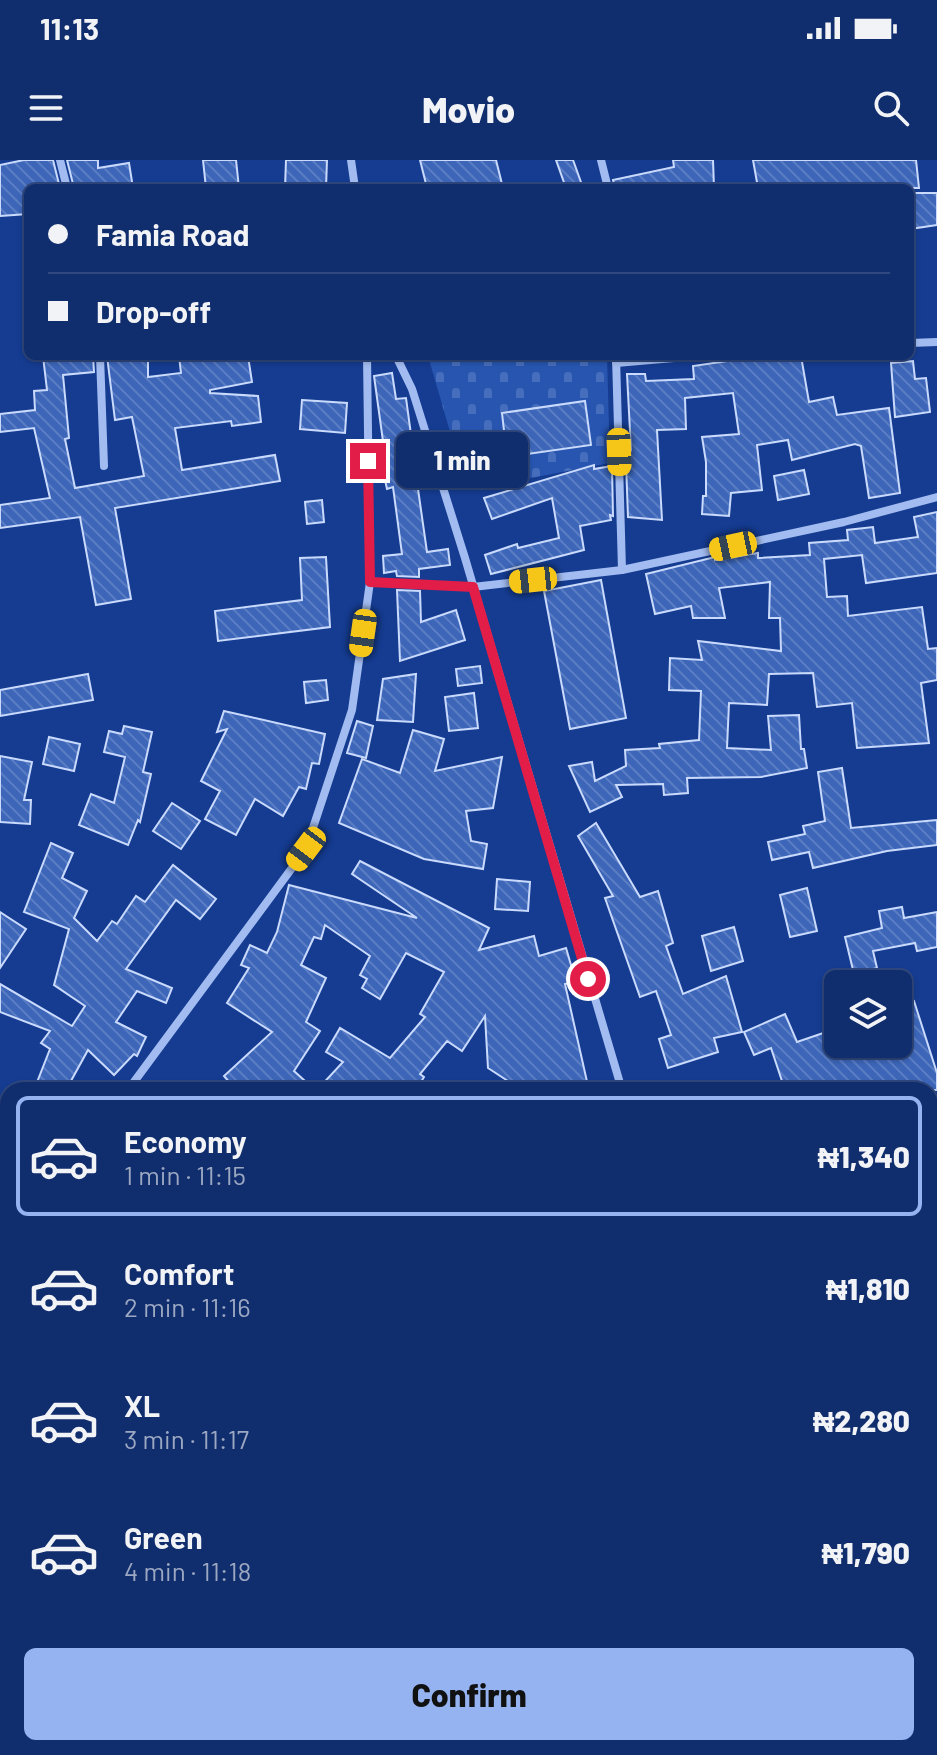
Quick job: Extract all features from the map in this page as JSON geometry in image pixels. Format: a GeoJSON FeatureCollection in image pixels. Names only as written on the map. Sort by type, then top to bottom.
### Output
{"type":"FeatureCollection","features":[{"type":"Feature","properties":{"kind":"street"},"geometry":{"type":"LineString","coordinates":[[60,160],[66,184]]}},
{"type":"Feature","properties":{"kind":"street"},"geometry":{"type":"LineString","coordinates":[[351,160],[354,184]]}},
{"type":"Feature","properties":{"kind":"street"},"geometry":{"type":"LineString","coordinates":[[601,160],[607,184]]}},
{"type":"Feature","properties":{"kind":"street"},"geometry":{"type":"LineString","coordinates":[[914,343],[937,342]]}},
{"type":"Feature","properties":{"kind":"street"},"geometry":{"type":"LineString","coordinates":[[100,360],[104,466]]}},
{"type":"Feature","properties":{"kind":"street"},"geometry":{"type":"LineString","coordinates":[[134,1082],[306,849],[352,710],[370,582],[367,360]]}},
{"type":"Feature","properties":{"kind":"street"},"geometry":{"type":"LineString","coordinates":[[398,360],[412,389],[473,587],[620,1082]]}},
{"type":"Feature","properties":{"kind":"street"},"geometry":{"type":"LineString","coordinates":[[616,360],[622,570]]}},
{"type":"Feature","properties":{"kind":"street"},"geometry":{"type":"LineString","coordinates":[[370,582],[473,587],[622,570],[844,522],[937,497]]}},
{"type":"Feature","properties":{"kind":"green space"},"geometry":{"type":"Polygon","coordinates":[[[429,360],[607,360],[610,463],[467,490],[429,360]]]}},
{"type":"Feature","properties":{"kind":"building"},"geometry":{"type":"Polygon","coordinates":[[[24,160],[53,160],[59,184],[24,184],[24,214],[0,216],[0,165],[24,160]]]}},
{"type":"Feature","properties":{"kind":"building"},"geometry":{"type":"Polygon","coordinates":[[[67,160],[98,160],[98,168],[129,163],[132,184],[73,184],[67,160]]]}},
{"type":"Feature","properties":{"kind":"building"},"geometry":{"type":"Polygon","coordinates":[[[203,160],[236,160],[239,184],[206,184],[203,160]]]}},
{"type":"Feature","properties":{"kind":"building"},"geometry":{"type":"Polygon","coordinates":[[[286,160],[327,160],[326,184],[285,184],[286,160]]]}},
{"type":"Feature","properties":{"kind":"building"},"geometry":{"type":"Polygon","coordinates":[[[420,160],[496,160],[502,184],[426,184],[420,160]]]}},
{"type":"Feature","properties":{"kind":"building"},"geometry":{"type":"Polygon","coordinates":[[[556,160],[573,160],[582,184],[565,184],[556,160]]]}},
{"type":"Feature","properties":{"kind":"building"},"geometry":{"type":"Polygon","coordinates":[[[673,160],[713,160],[714,184],[614,184],[613,180],[674,167],[673,160]]]}},
{"type":"Feature","properties":{"kind":"building"},"geometry":{"type":"Polygon","coordinates":[[[753,160],[916,160],[919,188],[914,188],[914,184],[757,184],[753,160]]]}},
{"type":"Feature","properties":{"kind":"building"},"geometry":{"type":"Polygon","coordinates":[[[914,193],[937,193],[937,225],[914,228],[914,193]]]}},
{"type":"Feature","properties":{"kind":"building"},"geometry":{"type":"Polygon","coordinates":[[[43,360],[93,360],[94,372],[63,375],[69,438],[65,439],[75,488],[144,476],[132,417],[115,420],[108,360],[148,360],[148,377],[181,373],[179,360],[249,360],[252,382],[210,390],[210,393],[258,396],[261,422],[232,426],[231,421],[175,428],[182,470],[275,455],[280,481],[115,508],[131,599],[96,605],[80,517],[0,528],[0,505],[50,498],[34,428],[0,432],[0,414],[35,410],[34,391],[47,390],[43,360]]]}},
{"type":"Feature","properties":{"kind":"building"},"geometry":{"type":"Polygon","coordinates":[[[734,360],[802,360],[809,402],[833,397],[837,415],[889,408],[900,493],[869,498],[861,446],[855,444],[792,460],[788,440],[757,445],[762,490],[731,493],[729,516],[702,514],[703,496],[706,496],[706,462],[702,437],[739,434],[733,393],[685,398],[686,429],[657,430],[662,520],[628,517],[626,463],[631,450],[627,374],[645,374],[646,381],[694,379],[693,366],[734,360]]]}},
{"type":"Feature","properties":{"kind":"building"},"geometry":{"type":"Polygon","coordinates":[[[913,361],[915,379],[926,378],[930,412],[895,417],[891,363],[913,361]]]}},
{"type":"Feature","properties":{"kind":"building"},"geometry":{"type":"Polygon","coordinates":[[[392,373],[396,399],[406,398],[415,464],[423,462],[427,480],[417,482],[427,552],[448,549],[450,565],[419,569],[419,577],[397,576],[396,571],[384,573],[383,556],[402,554],[393,487],[387,489],[383,471],[387,470],[374,376],[392,373]]]}},
{"type":"Feature","properties":{"kind":"building"},"geometry":{"type":"Polygon","coordinates":[[[302,400],[347,403],[345,433],[300,429],[302,400]]]}},
{"type":"Feature","properties":{"kind":"building"},"geometry":{"type":"Polygon","coordinates":[[[585,401],[591,445],[507,457],[502,413],[585,401]]]}},
{"type":"Feature","properties":{"kind":"building"},"geometry":{"type":"Polygon","coordinates":[[[594,465],[594,469],[612,466],[613,516],[610,515],[611,520],[580,526],[584,550],[491,574],[485,555],[517,544],[518,548],[559,538],[552,498],[492,519],[484,498],[594,465]]]}},
{"type":"Feature","properties":{"kind":"building"},"geometry":{"type":"Polygon","coordinates":[[[804,470],[809,494],[778,500],[774,476],[804,470]]]}},
{"type":"Feature","properties":{"kind":"building"},"geometry":{"type":"Polygon","coordinates":[[[322,500],[324,522],[307,524],[305,502],[322,500]]]}},
{"type":"Feature","properties":{"kind":"building"},"geometry":{"type":"Polygon","coordinates":[[[937,512],[937,573],[866,583],[862,555],[824,559],[827,597],[847,596],[848,616],[922,607],[928,649],[937,648],[937,680],[921,683],[929,743],[857,748],[852,703],[817,707],[813,673],[769,674],[767,705],[729,703],[727,748],[771,750],[768,716],[799,715],[801,749],[804,749],[807,768],[761,777],[687,778],[688,793],[664,795],[663,784],[616,785],[622,797],[590,812],[569,766],[592,762],[595,781],[626,766],[625,750],[660,748],[659,744],[699,740],[701,691],[669,690],[670,658],[702,660],[698,641],[781,651],[780,618],[769,618],[770,582],[719,588],[725,618],[693,618],[691,606],[655,614],[646,574],[715,557],[715,560],[758,553],[758,558],[810,555],[809,543],[848,540],[847,530],[873,527],[875,543],[918,537],[914,517],[937,512]]]}},
{"type":"Feature","properties":{"kind":"building"},"geometry":{"type":"Polygon","coordinates":[[[326,557],[330,627],[218,641],[215,611],[302,600],[300,558],[326,557]]]}},
{"type":"Feature","properties":{"kind":"building"},"geometry":{"type":"Polygon","coordinates":[[[601,580],[626,718],[570,729],[544,591],[601,580]]]}},
{"type":"Feature","properties":{"kind":"building"},"geometry":{"type":"Polygon","coordinates":[[[397,590],[420,591],[421,622],[456,610],[465,640],[400,661],[397,590]]]}},
{"type":"Feature","properties":{"kind":"building"},"geometry":{"type":"Polygon","coordinates":[[[480,666],[482,683],[458,686],[456,669],[480,666]]]}},
{"type":"Feature","properties":{"kind":"building"},"geometry":{"type":"Polygon","coordinates":[[[88,674],[93,700],[0,716],[0,690],[88,674]]]}},
{"type":"Feature","properties":{"kind":"building"},"geometry":{"type":"Polygon","coordinates":[[[416,674],[413,722],[377,720],[383,679],[416,674]]]}},
{"type":"Feature","properties":{"kind":"building"},"geometry":{"type":"Polygon","coordinates":[[[326,680],[328,700],[306,703],[304,682],[326,680]]]}},
{"type":"Feature","properties":{"kind":"building"},"geometry":{"type":"Polygon","coordinates":[[[474,693],[478,728],[449,731],[445,697],[474,693]]]}},
{"type":"Feature","properties":{"kind":"building"},"geometry":{"type":"Polygon","coordinates":[[[224,711],[325,734],[319,764],[312,763],[306,789],[299,787],[283,816],[255,799],[236,835],[205,819],[220,791],[201,781],[227,729],[217,732],[224,711]]]}},
{"type":"Feature","properties":{"kind":"building"},"geometry":{"type":"Polygon","coordinates":[[[357,721],[373,726],[366,758],[347,753],[357,721]]]}},
{"type":"Feature","properties":{"kind":"building"},"geometry":{"type":"Polygon","coordinates":[[[124,726],[152,732],[143,772],[151,774],[140,822],[138,820],[128,845],[79,825],[91,794],[114,803],[125,757],[104,752],[109,731],[122,734],[124,726]]]}},
{"type":"Feature","properties":{"kind":"building"},"geometry":{"type":"Polygon","coordinates":[[[413,730],[444,739],[435,771],[502,757],[493,808],[466,811],[471,841],[487,844],[483,869],[424,859],[339,823],[362,759],[400,773],[413,730]]]}},
{"type":"Feature","properties":{"kind":"building"},"geometry":{"type":"Polygon","coordinates":[[[49,737],[80,744],[74,771],[43,764],[49,737]]]}},
{"type":"Feature","properties":{"kind":"building"},"geometry":{"type":"Polygon","coordinates":[[[0,756],[32,762],[24,800],[31,800],[30,824],[0,822],[0,756]]]}},
{"type":"Feature","properties":{"kind":"building"},"geometry":{"type":"Polygon","coordinates":[[[842,768],[851,828],[937,820],[937,845],[887,851],[813,868],[809,852],[772,860],[768,842],[805,834],[803,826],[825,821],[818,772],[842,768]]]}},
{"type":"Feature","properties":{"kind":"building"},"geometry":{"type":"Polygon","coordinates":[[[172,803],[200,821],[181,849],[153,831],[172,803]]]}},
{"type":"Feature","properties":{"kind":"building"},"geometry":{"type":"Polygon","coordinates":[[[596,823],[640,897],[658,891],[673,943],[666,946],[683,994],[726,976],[742,1032],[714,1038],[718,1052],[668,1068],[659,1039],[671,1035],[656,991],[640,997],[605,898],[613,896],[578,836],[596,823]]]}},
{"type":"Feature","properties":{"kind":"building"},"geometry":{"type":"Polygon","coordinates":[[[51,843],[73,853],[62,878],[87,891],[74,918],[97,941],[112,921],[117,924],[136,896],[145,902],[173,865],[216,899],[200,919],[176,900],[126,969],[172,988],[166,1003],[137,991],[116,1022],[146,1037],[137,1056],[134,1054],[114,1075],[88,1050],[70,1082],[37,1082],[50,1049],[41,1043],[50,1031],[0,1012],[0,984],[72,1026],[85,1006],[54,985],[69,929],[24,912],[51,843]]]}},
{"type":"Feature","properties":{"kind":"building"},"geometry":{"type":"Polygon","coordinates":[[[360,861],[489,928],[479,950],[534,936],[539,956],[566,948],[576,982],[565,984],[587,1082],[509,1082],[488,1068],[485,1016],[462,1051],[447,1041],[420,1074],[424,1077],[421,1082],[324,1082],[343,1062],[326,1052],[340,1028],[390,1058],[425,1017],[420,1014],[444,972],[406,953],[380,999],[362,988],[367,979],[360,975],[370,956],[325,925],[321,939],[314,937],[301,965],[326,978],[306,1022],[320,1031],[294,1071],[306,1082],[229,1082],[224,1076],[272,1032],[227,1003],[249,968],[241,965],[250,945],[267,953],[277,932],[289,885],[417,918],[352,874],[360,861]]]}},
{"type":"Feature","properties":{"kind":"building"},"geometry":{"type":"Polygon","coordinates":[[[497,879],[530,882],[528,911],[495,909],[497,879]]]}},
{"type":"Feature","properties":{"kind":"building"},"geometry":{"type":"Polygon","coordinates":[[[807,888],[817,931],[790,937],[780,895],[807,888]]]}},
{"type":"Feature","properties":{"kind":"building"},"geometry":{"type":"Polygon","coordinates":[[[902,907],[904,918],[937,912],[937,947],[917,951],[915,943],[873,951],[877,968],[853,970],[845,937],[882,928],[879,911],[902,907]]]}},
{"type":"Feature","properties":{"kind":"building"},"geometry":{"type":"Polygon","coordinates":[[[0,912],[26,929],[0,968],[0,912]]]}},
{"type":"Feature","properties":{"kind":"building"},"geometry":{"type":"Polygon","coordinates":[[[734,927],[743,961],[711,971],[702,936],[734,927]]]}},
{"type":"Feature","properties":{"kind":"building"},"geometry":{"type":"Polygon","coordinates":[[[914,1001],[937,1073],[937,1082],[782,1082],[771,1048],[754,1055],[744,1032],[785,1014],[797,1042],[824,1033],[824,1058],[912,1058],[914,1001]]]}},
{"type":"Feature","properties":{"kind":"route"},"geometry":{"type":"LineString","coordinates":[[368,461],[370,582],[473,587],[588,979]]}}]}
